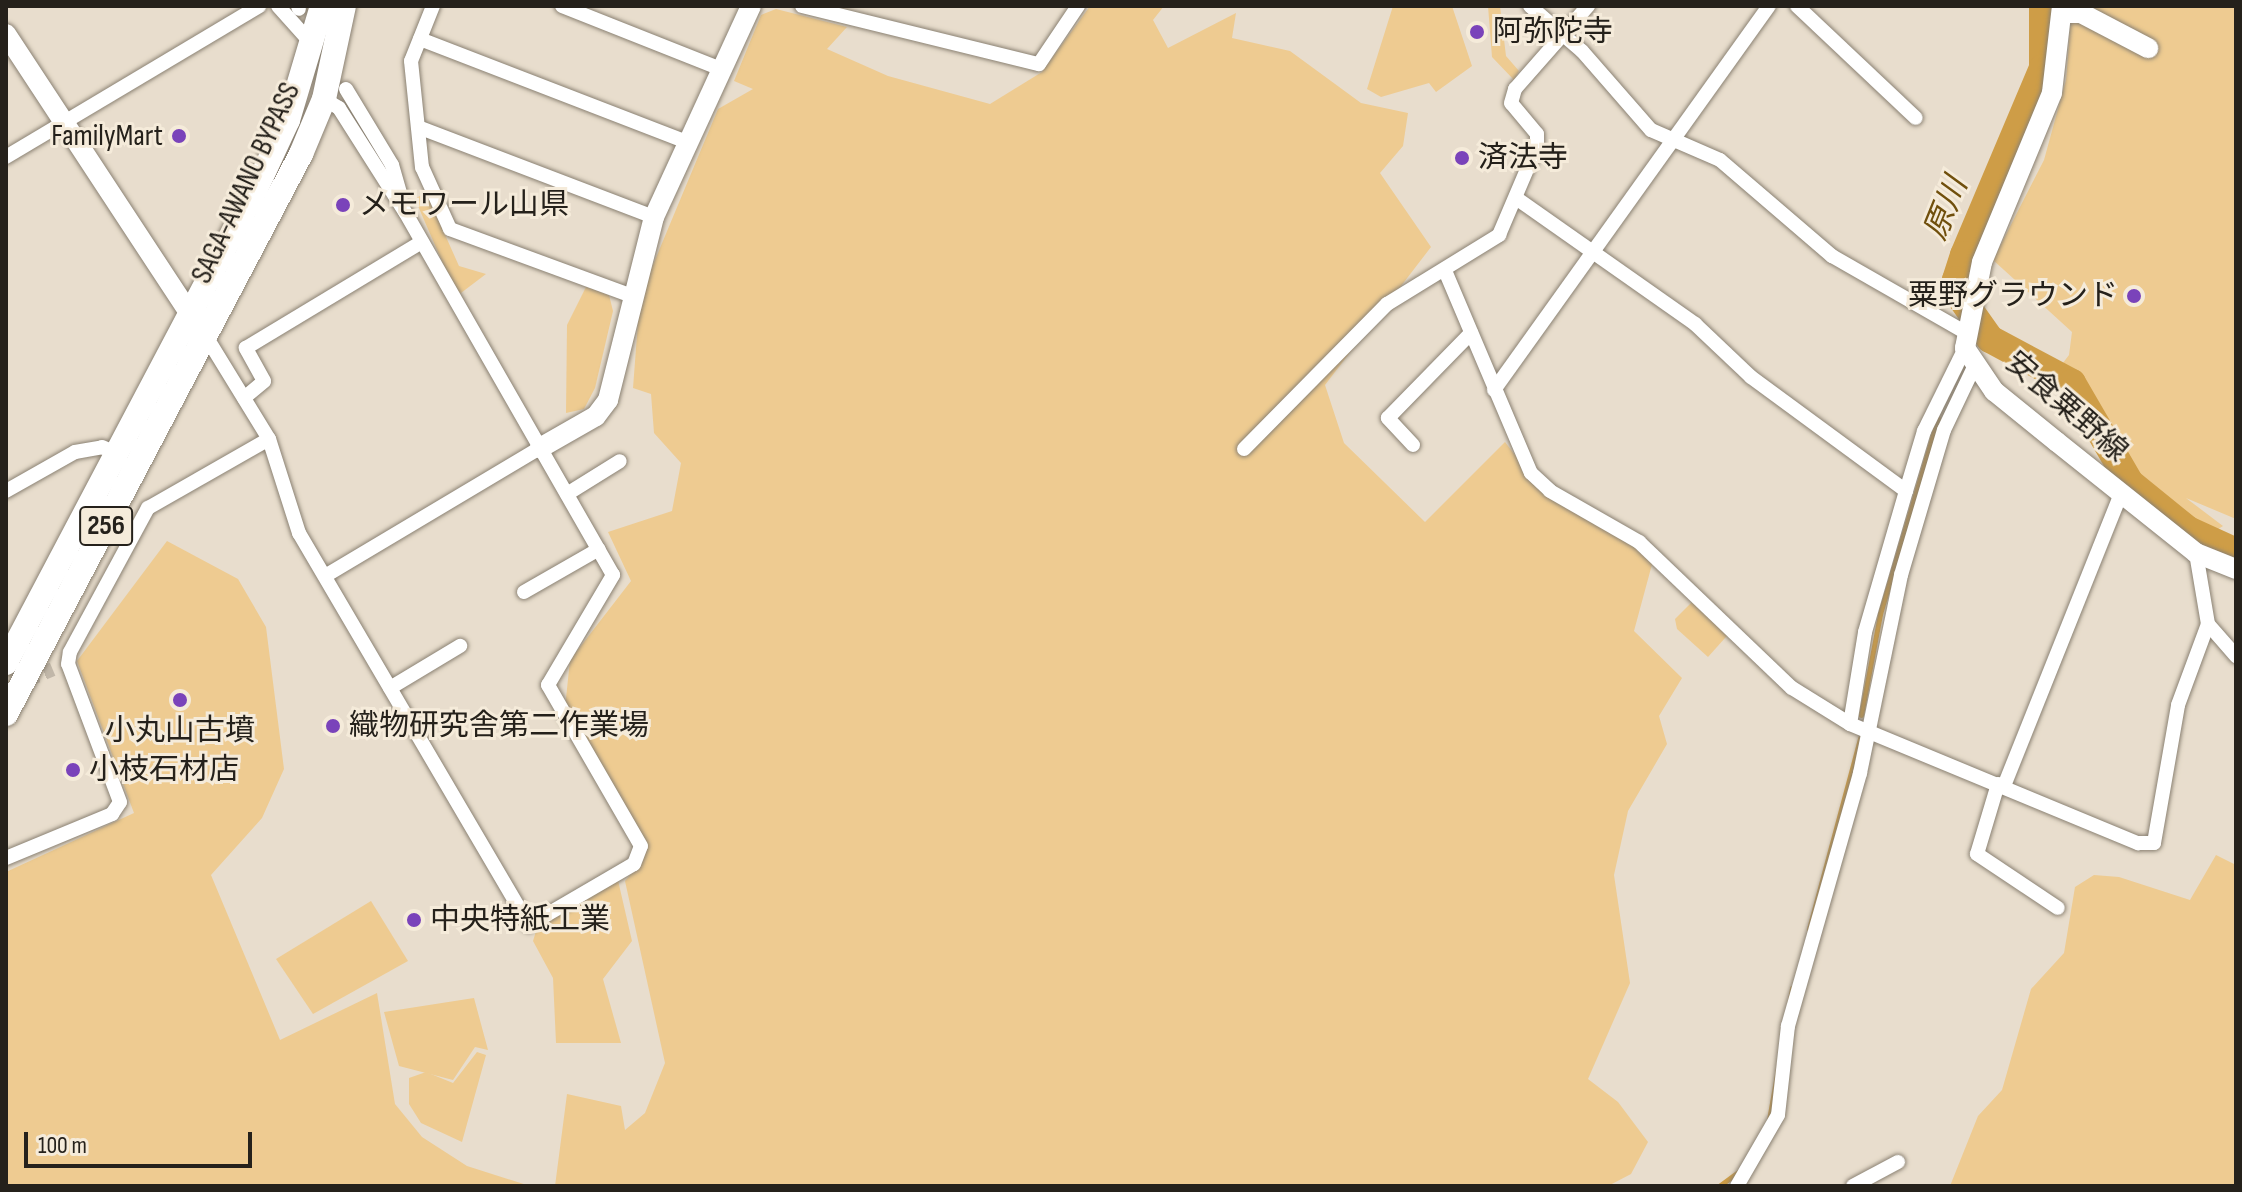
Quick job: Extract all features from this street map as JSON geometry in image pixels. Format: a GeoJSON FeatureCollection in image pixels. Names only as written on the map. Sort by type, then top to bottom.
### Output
{"type":"FeatureCollection","features":[{"type":"Feature","properties":{"kind":"highway","name":"SAGA-AWANO BYPASS"},"geometry":{"type":"LineString","coordinates":[[207,338],[335,94],[344,6]]}},
{"type":"Feature","properties":{"kind":"highway","name":"SAGA-AWANO BYPASS"},"geometry":{"type":"LineString","coordinates":[[191,316],[281,134],[313,45],[306,7]]}},
{"type":"Feature","properties":{"kind":"highway","name":"256"},"geometry":{"type":"LineString","coordinates":[[6,663],[191,316]]}},
{"type":"Feature","properties":{"kind":"highway","name":"256"},"geometry":{"type":"LineString","coordinates":[[6,714],[207,338]]}},
{"type":"Feature","properties":{"kind":"street"},"geometry":{"type":"LineString","coordinates":[[6,157],[259,6]]}},
{"type":"Feature","properties":{"kind":"street"},"geometry":{"type":"LineString","coordinates":[[278,6],[313,45]]}},
{"type":"Feature","properties":{"kind":"street"},"geometry":{"type":"LineString","coordinates":[[433,6],[411,61],[422,167],[450,229],[629,295]]}},
{"type":"Feature","properties":{"kind":"street"},"geometry":{"type":"LineString","coordinates":[[562,6],[721,69]]}},
{"type":"Feature","properties":{"kind":"street"},"geometry":{"type":"LineString","coordinates":[[325,576],[596,416],[608,400],[629,295],[654,217],[751,6]]}},
{"type":"Feature","properties":{"kind":"street"},"geometry":{"type":"LineString","coordinates":[[802,6],[1039,64],[1078,6]]}},
{"type":"Feature","properties":{"kind":"street"},"geometry":{"type":"LineString","coordinates":[[1530,6],[1563,34],[1643,123],[1671,140],[1720,160],[1832,256],[1967,342]]}},
{"type":"Feature","properties":{"kind":"street"},"geometry":{"type":"LineString","coordinates":[[1244,449],[1387,304],[1446,273],[1499,235],[1516,198],[1537,134],[1511,103],[1588,6]]}},
{"type":"Feature","properties":{"kind":"street"},"geometry":{"type":"LineString","coordinates":[[1494,390],[1769,6]]}},
{"type":"Feature","properties":{"kind":"street"},"geometry":{"type":"LineString","coordinates":[[1799,7],[1916,118]]}},
{"type":"Feature","properties":{"kind":"street"},"geometry":{"type":"LineString","coordinates":[[1737,1186],[1778,1115],[1788,1026],[1868,731],[1901,575],[1967,342],[1972,299],[2052,93],[2062,9],[2081,13],[2148,48]]}},
{"type":"Feature","properties":{"kind":"street"},"geometry":{"type":"LineString","coordinates":[[6,34],[207,338],[269,439],[299,533],[529,925],[634,864],[641,846],[550,697],[554,673],[614,581],[599,549],[420,243],[405,212],[339,108],[335,94]]}},
{"type":"Feature","properties":{"kind":"street"},"geometry":{"type":"LineString","coordinates":[[420,39],[687,142]]}},
{"type":"Feature","properties":{"kind":"street"},"geometry":{"type":"LineString","coordinates":[[335,94],[392,165],[405,212]]}},
{"type":"Feature","properties":{"kind":"street"},"geometry":{"type":"LineString","coordinates":[[418,127],[654,217]]}},
{"type":"Feature","properties":{"kind":"street"},"geometry":{"type":"LineString","coordinates":[[1516,198],[1593,252],[1906,491]]}},
{"type":"Feature","properties":{"kind":"street"},"geometry":{"type":"LineString","coordinates":[[244,398],[264,381],[246,348],[420,243]]}},
{"type":"Feature","properties":{"kind":"street"},"geometry":{"type":"LineString","coordinates":[[1446,273],[1531,473],[1550,491],[1639,542],[1792,688],[1850,724],[2154,843],[2178,705],[2208,624],[2196,553]]}},
{"type":"Feature","properties":{"kind":"street"},"geometry":{"type":"LineString","coordinates":[[1413,445],[1388,418],[1471,333]]}},
{"type":"Feature","properties":{"kind":"street"},"geometry":{"type":"LineString","coordinates":[[1850,724],[1865,632],[1924,431],[1967,342]]}},
{"type":"Feature","properties":{"kind":"street","name":"安食粟野線"},"geometry":{"type":"LineString","coordinates":[[1967,342],[2121,494],[2196,553],[2236,569]]}},
{"type":"Feature","properties":{"kind":"street"},"geometry":{"type":"LineString","coordinates":[[53,669],[68,664],[148,508],[269,439]]}},
{"type":"Feature","properties":{"kind":"street"},"geometry":{"type":"LineString","coordinates":[[6,491],[75,452],[116,453]]}},
{"type":"Feature","properties":{"kind":"street"},"geometry":{"type":"LineString","coordinates":[[567,494],[620,461]]}},
{"type":"Feature","properties":{"kind":"street"},"geometry":{"type":"LineString","coordinates":[[2058,908],[1977,854],[2001,785],[2121,494]]}},
{"type":"Feature","properties":{"kind":"street"},"geometry":{"type":"LineString","coordinates":[[524,592],[599,549]]}},
{"type":"Feature","properties":{"kind":"street"},"geometry":{"type":"LineString","coordinates":[[2208,624],[2236,656]]}},
{"type":"Feature","properties":{"kind":"street"},"geometry":{"type":"LineString","coordinates":[[390,688],[460,646]]}},
{"type":"Feature","properties":{"kind":"street"},"geometry":{"type":"LineString","coordinates":[[6,858],[112,814],[120,802],[68,664]]}},
{"type":"Feature","properties":{"kind":"street"},"geometry":{"type":"LineString","coordinates":[[1853,1186],[1898,1162]]}},
{"type":"Feature","properties":{"kind":"shaded area"},"geometry":{"type":"Polygon","coordinates":[[[1090,6],[1164,6],[1153,20],[1168,48],[1236,13],[1232,38],[1290,51],[1361,103],[1408,113],[1403,146],[1380,173],[1431,247],[1325,385],[1344,443],[1425,522],[1505,442],[1537,484],[1654,557],[1634,631],[1682,678],[1659,716],[1667,744],[1628,811],[1614,875],[1630,983],[1588,1079],[1618,1102],[1648,1142],[1631,1174],[1608,1186],[555,1186],[567,1094],[621,1106],[625,1130],[645,1113],[665,1063],[625,881],[644,858],[565,708],[570,660],[631,581],[608,532],[672,511],[681,463],[654,433],[651,394],[633,388],[640,296],[718,109],[753,89],[734,81],[761,15],[776,9],[847,27],[827,49],[888,76],[990,104],[1042,72],[1090,6]]]}},
{"type":"Feature","properties":{"kind":"shaded area"},"geometry":{"type":"Polygon","coordinates":[[[1393,6],[1452,6],[1472,66],[1436,92],[1429,83],[1381,97],[1367,89],[1393,6]]]}},
{"type":"Feature","properties":{"kind":"shaded area"},"geometry":{"type":"Polygon","coordinates":[[[1488,6],[1500,6],[1506,56],[1519,71],[1514,80],[1492,57],[1488,6]]]}},
{"type":"Feature","properties":{"kind":"shaded area","name":"粟野グラウンド"},"geometry":{"type":"Polygon","coordinates":[[[2072,6],[2236,6],[2236,519],[2186,498],[2223,526],[2200,541],[2123,483],[2073,381],[2056,372],[2069,355],[2072,332],[1993,260],[2044,160],[2066,80],[2072,6]]]}},
{"type":"Feature","properties":{"kind":"shaded area"},"geometry":{"type":"Polygon","coordinates":[[[426,192],[459,266],[486,274],[457,296],[415,199],[426,192]]]}},
{"type":"Feature","properties":{"kind":"shaded area"},"geometry":{"type":"Polygon","coordinates":[[[586,287],[609,295],[613,311],[595,388],[584,409],[566,413],[567,325],[586,287]]]}},
{"type":"Feature","properties":{"kind":"shaded area"},"geometry":{"type":"Polygon","coordinates":[[[167,541],[238,579],[266,627],[284,769],[262,818],[211,875],[280,1040],[377,993],[395,1104],[422,1137],[467,1166],[530,1186],[6,1186],[6,872],[134,813],[77,661],[167,541]]]}},
{"type":"Feature","properties":{"kind":"shaded area"},"geometry":{"type":"Polygon","coordinates":[[[1695,599],[1734,628],[1708,657],[1677,629],[1675,619],[1695,599]]]}},
{"type":"Feature","properties":{"kind":"shaded area"},"geometry":{"type":"Polygon","coordinates":[[[2216,855],[2236,865],[2236,1186],[1950,1186],[1978,1116],[2002,1090],[2031,989],[2064,953],[2075,887],[2094,875],[2119,877],[2190,900],[2216,855]]]}},
{"type":"Feature","properties":{"kind":"shaded area"},"geometry":{"type":"Polygon","coordinates":[[[617,876],[632,941],[603,979],[621,1043],[556,1043],[553,978],[533,941],[537,928],[617,876]]]}},
{"type":"Feature","properties":{"kind":"shaded area"},"geometry":{"type":"Polygon","coordinates":[[[371,901],[408,961],[313,1014],[276,959],[371,901]]]}},
{"type":"Feature","properties":{"kind":"shaded area"},"geometry":{"type":"Polygon","coordinates":[[[474,998],[488,1050],[475,1047],[453,1080],[399,1066],[384,1012],[474,998]]]}},
{"type":"Feature","properties":{"kind":"shaded area"},"geometry":{"type":"Polygon","coordinates":[[[477,1052],[486,1055],[462,1142],[421,1123],[409,1104],[409,1078],[426,1072],[453,1083],[477,1052]]]}},
{"type":"Feature","properties":{"kind":"waterway","name":"原川"},"geometry":{"type":"LineString","coordinates":[[2043,6],[2043,68],[1964,255],[1956,280],[1961,298],[1990,339],[2072,383],[2130,483],[2188,530],[2236,552]]}},
{"type":"Feature","properties":{"kind":"waterway"},"geometry":{"type":"LineString","coordinates":[[1861,715],[1880,614],[1938,418]]}},
{"type":"Feature","properties":{"kind":"waterway"},"geometry":{"type":"LineString","coordinates":[[1809,929],[1860,738]]}},
{"type":"Feature","properties":{"kind":"waterway"},"geometry":{"type":"LineString","coordinates":[[1769,1120],[1792,988]]}},
{"type":"Feature","properties":{"kind":"waterway"},"geometry":{"type":"LineString","coordinates":[[1719,1186],[1741,1170]]}},
{"type":"Feature","properties":{"kind":"tunnel"},"geometry":{"type":"LineString","coordinates":[[25,681],[53,669]]}},
{"type":"Feature","properties":{"kind":"place","name":"阿弥陀寺"},"geometry":{"type":"Point","coordinates":[1477,32]}},
{"type":"Feature","properties":{"kind":"place","name":"FamilyMart"},"geometry":{"type":"Point","coordinates":[179,136]}},
{"type":"Feature","properties":{"kind":"place","name":"済法寺"},"geometry":{"type":"Point","coordinates":[1462,158]}},
{"type":"Feature","properties":{"kind":"place","name":"メモワール山県"},"geometry":{"type":"Point","coordinates":[343,205]}},
{"type":"Feature","properties":{"kind":"place","name":"粟野グラウンド"},"geometry":{"type":"Point","coordinates":[2134,296]}},
{"type":"Feature","properties":{"kind":"place","name":"小丸山古墳"},"geometry":{"type":"Point","coordinates":[180,700]}},
{"type":"Feature","properties":{"kind":"place","name":"織物研究舎第二作業場"},"geometry":{"type":"Point","coordinates":[333,726]}},
{"type":"Feature","properties":{"kind":"place","name":"小枝石材店"},"geometry":{"type":"Point","coordinates":[73,770]}},
{"type":"Feature","properties":{"kind":"place","name":"中央特紙工業"},"geometry":{"type":"Point","coordinates":[414,920]}}]}
